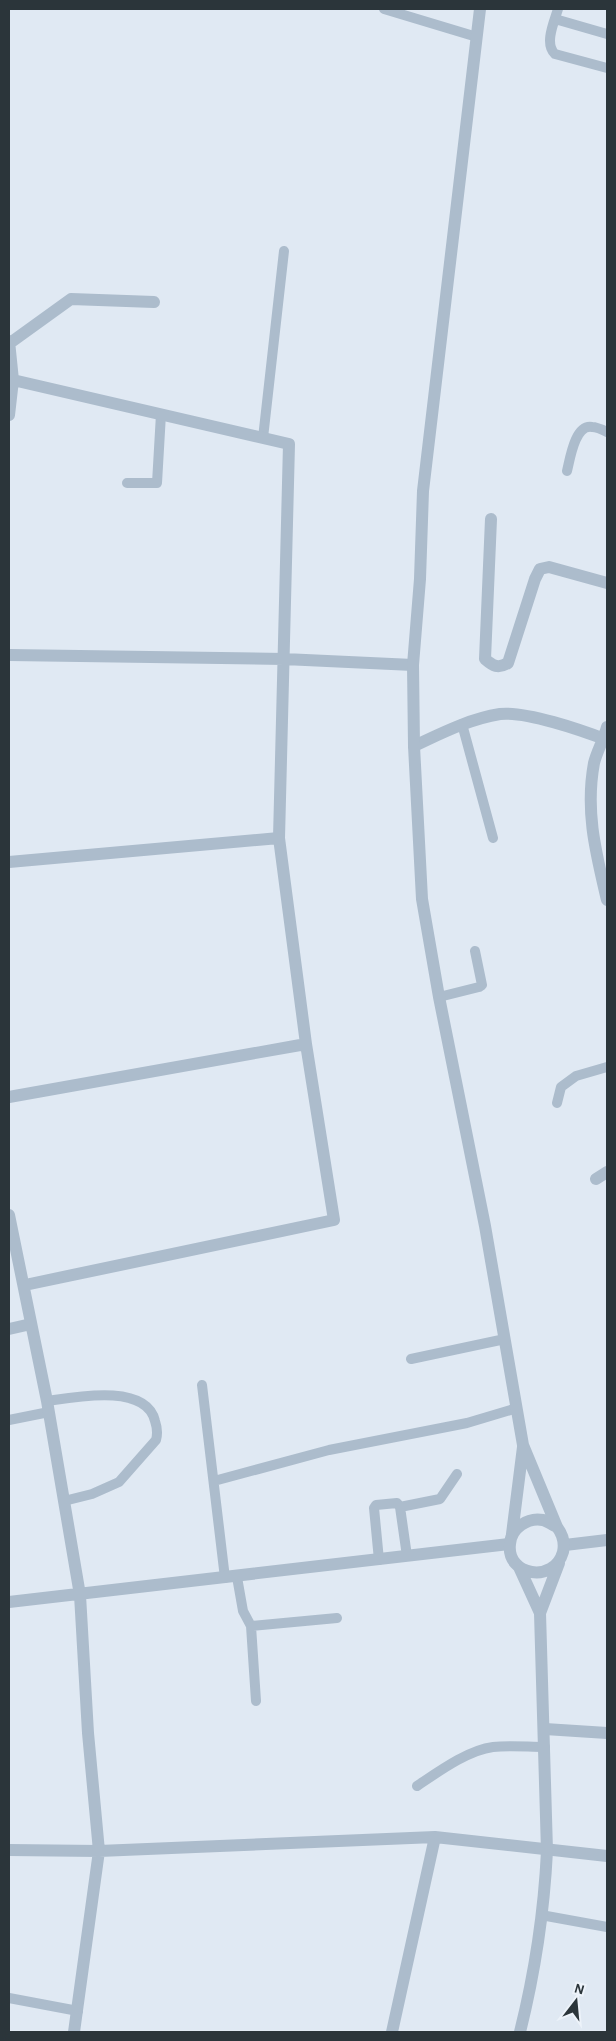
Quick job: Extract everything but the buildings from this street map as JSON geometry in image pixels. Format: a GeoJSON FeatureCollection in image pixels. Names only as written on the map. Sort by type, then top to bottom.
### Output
{"type":"FeatureCollection","features":[{"type":"Feature","properties":{"kind":"street"},"geometry":{"type":"LineString","coordinates":[[480,9],[423,491],[420,579],[414,665],[414,746],[422,899],[439,997],[485,1226],[523,1445],[557,1527],[561,1532],[564,1545],[540,1613]]}},
{"type":"Feature","properties":{"kind":"street"},"geometry":{"type":"LineString","coordinates":[[9,415],[13,380],[9,342],[72,299],[154,302]]}},
{"type":"Feature","properties":{"kind":"street"},"geometry":{"type":"LineString","coordinates":[[13,380],[289,444],[280,838],[306,1044],[334,1220],[25,1285]]}},
{"type":"Feature","properties":{"kind":"street"},"geometry":{"type":"LineString","coordinates":[[491,520],[485,660],[494,666],[502,667],[508,663],[535,578],[540,569],[549,567],[607,584]]}},
{"type":"Feature","properties":{"kind":"street"},"geometry":{"type":"LineString","coordinates":[[9,655],[284,659],[414,665]]}},
{"type":"Feature","properties":{"kind":"street"},"geometry":{"type":"LineString","coordinates":[[414,746],[462,724],[501,714],[524,714],[606,735],[595,760],[591,784],[592,835],[607,900]]}},
{"type":"Feature","properties":{"kind":"street"},"geometry":{"type":"LineString","coordinates":[[9,862],[280,838]]}},
{"type":"Feature","properties":{"kind":"street"},"geometry":{"type":"LineString","coordinates":[[9,1097],[306,1044]]}},
{"type":"Feature","properties":{"kind":"street"},"geometry":{"type":"LineString","coordinates":[[9,1215],[25,1285],[48,1406],[80,1595],[88,1734],[99,1851],[74,2032]]}},
{"type":"Feature","properties":{"kind":"street"},"geometry":{"type":"LineString","coordinates":[[9,1329],[31,1324]]}},
{"type":"Feature","properties":{"kind":"street"},"geometry":{"type":"LineString","coordinates":[[520,2032],[534,1971],[542,1915],[547,1851],[540,1613],[519,1567],[510,1554],[523,1445]]}},
{"type":"Feature","properties":{"kind":"street"},"geometry":{"type":"LineString","coordinates":[[511,1540],[518,1527],[526,1522],[544,1520],[557,1527]]}},
{"type":"Feature","properties":{"kind":"street"},"geometry":{"type":"LineString","coordinates":[[9,1602],[379,1560],[511,1540]]}},
{"type":"Feature","properties":{"kind":"street"},"geometry":{"type":"LineString","coordinates":[[564,1545],[607,1540]]}},
{"type":"Feature","properties":{"kind":"street"},"geometry":{"type":"LineString","coordinates":[[519,1567],[528,1572],[537,1573],[546,1572],[559,1563]]}},
{"type":"Feature","properties":{"kind":"street"},"geometry":{"type":"LineString","coordinates":[[544,1729],[607,1733]]}},
{"type":"Feature","properties":{"kind":"street"},"geometry":{"type":"LineString","coordinates":[[392,2032],[435,1838]]}},
{"type":"Feature","properties":{"kind":"street"},"geometry":{"type":"LineString","coordinates":[[9,1850],[99,1851],[435,1838],[607,1856]]}},
{"type":"Feature","properties":{"kind":"lane"},"geometry":{"type":"LineString","coordinates":[[384,9],[477,37]]}},
{"type":"Feature","properties":{"kind":"lane"},"geometry":{"type":"LineString","coordinates":[[558,9],[549,44],[550,49],[556,54],[607,68]]}},
{"type":"Feature","properties":{"kind":"lane"},"geometry":{"type":"LineString","coordinates":[[555,20],[607,34]]}},
{"type":"Feature","properties":{"kind":"lane"},"geometry":{"type":"LineString","coordinates":[[263,438],[284,251]]}},
{"type":"Feature","properties":{"kind":"lane"},"geometry":{"type":"LineString","coordinates":[[126,483],[157,483],[161,414]]}},
{"type":"Feature","properties":{"kind":"lane"},"geometry":{"type":"LineString","coordinates":[[567,471],[577,435],[583,429],[591,426],[607,432]]}},
{"type":"Feature","properties":{"kind":"lane"},"geometry":{"type":"LineString","coordinates":[[462,724],[494,838]]}},
{"type":"Feature","properties":{"kind":"lane"},"geometry":{"type":"LineString","coordinates":[[439,997],[479,987],[482,984],[475,951]]}},
{"type":"Feature","properties":{"kind":"lane"},"geometry":{"type":"LineString","coordinates":[[557,1103],[561,1087],[576,1076],[607,1067]]}},
{"type":"Feature","properties":{"kind":"lane"},"geometry":{"type":"LineString","coordinates":[[411,1359],[505,1339]]}},
{"type":"Feature","properties":{"kind":"lane"},"geometry":{"type":"LineString","coordinates":[[202,1385],[214,1482],[231,1577],[243,1611],[251,1626],[256,1701]]}},
{"type":"Feature","properties":{"kind":"lane"},"geometry":{"type":"LineString","coordinates":[[9,1420],[48,1406],[87,1396],[131,1398],[140,1401],[150,1409],[157,1431],[156,1440],[119,1482],[92,1494],[64,1501]]}},
{"type":"Feature","properties":{"kind":"lane"},"geometry":{"type":"LineString","coordinates":[[214,1482],[329,1450],[467,1423],[517,1408]]}},
{"type":"Feature","properties":{"kind":"lane"},"geometry":{"type":"LineString","coordinates":[[400,1507],[440,1500],[457,1474]]}},
{"type":"Feature","properties":{"kind":"lane"},"geometry":{"type":"LineString","coordinates":[[379,1560],[374,1508],[376,1505],[397,1503],[400,1507],[407,1556]]}},
{"type":"Feature","properties":{"kind":"lane"},"geometry":{"type":"LineString","coordinates":[[251,1626],[337,1618]]}},
{"type":"Feature","properties":{"kind":"lane"},"geometry":{"type":"LineString","coordinates":[[417,1786],[440,1770],[479,1750],[494,1747],[545,1746]]}},
{"type":"Feature","properties":{"kind":"lane"},"geometry":{"type":"LineString","coordinates":[[542,1915],[607,1927]]}},
{"type":"Feature","properties":{"kind":"lane"},"geometry":{"type":"LineString","coordinates":[[9,1998],[78,2011]]}}]}
